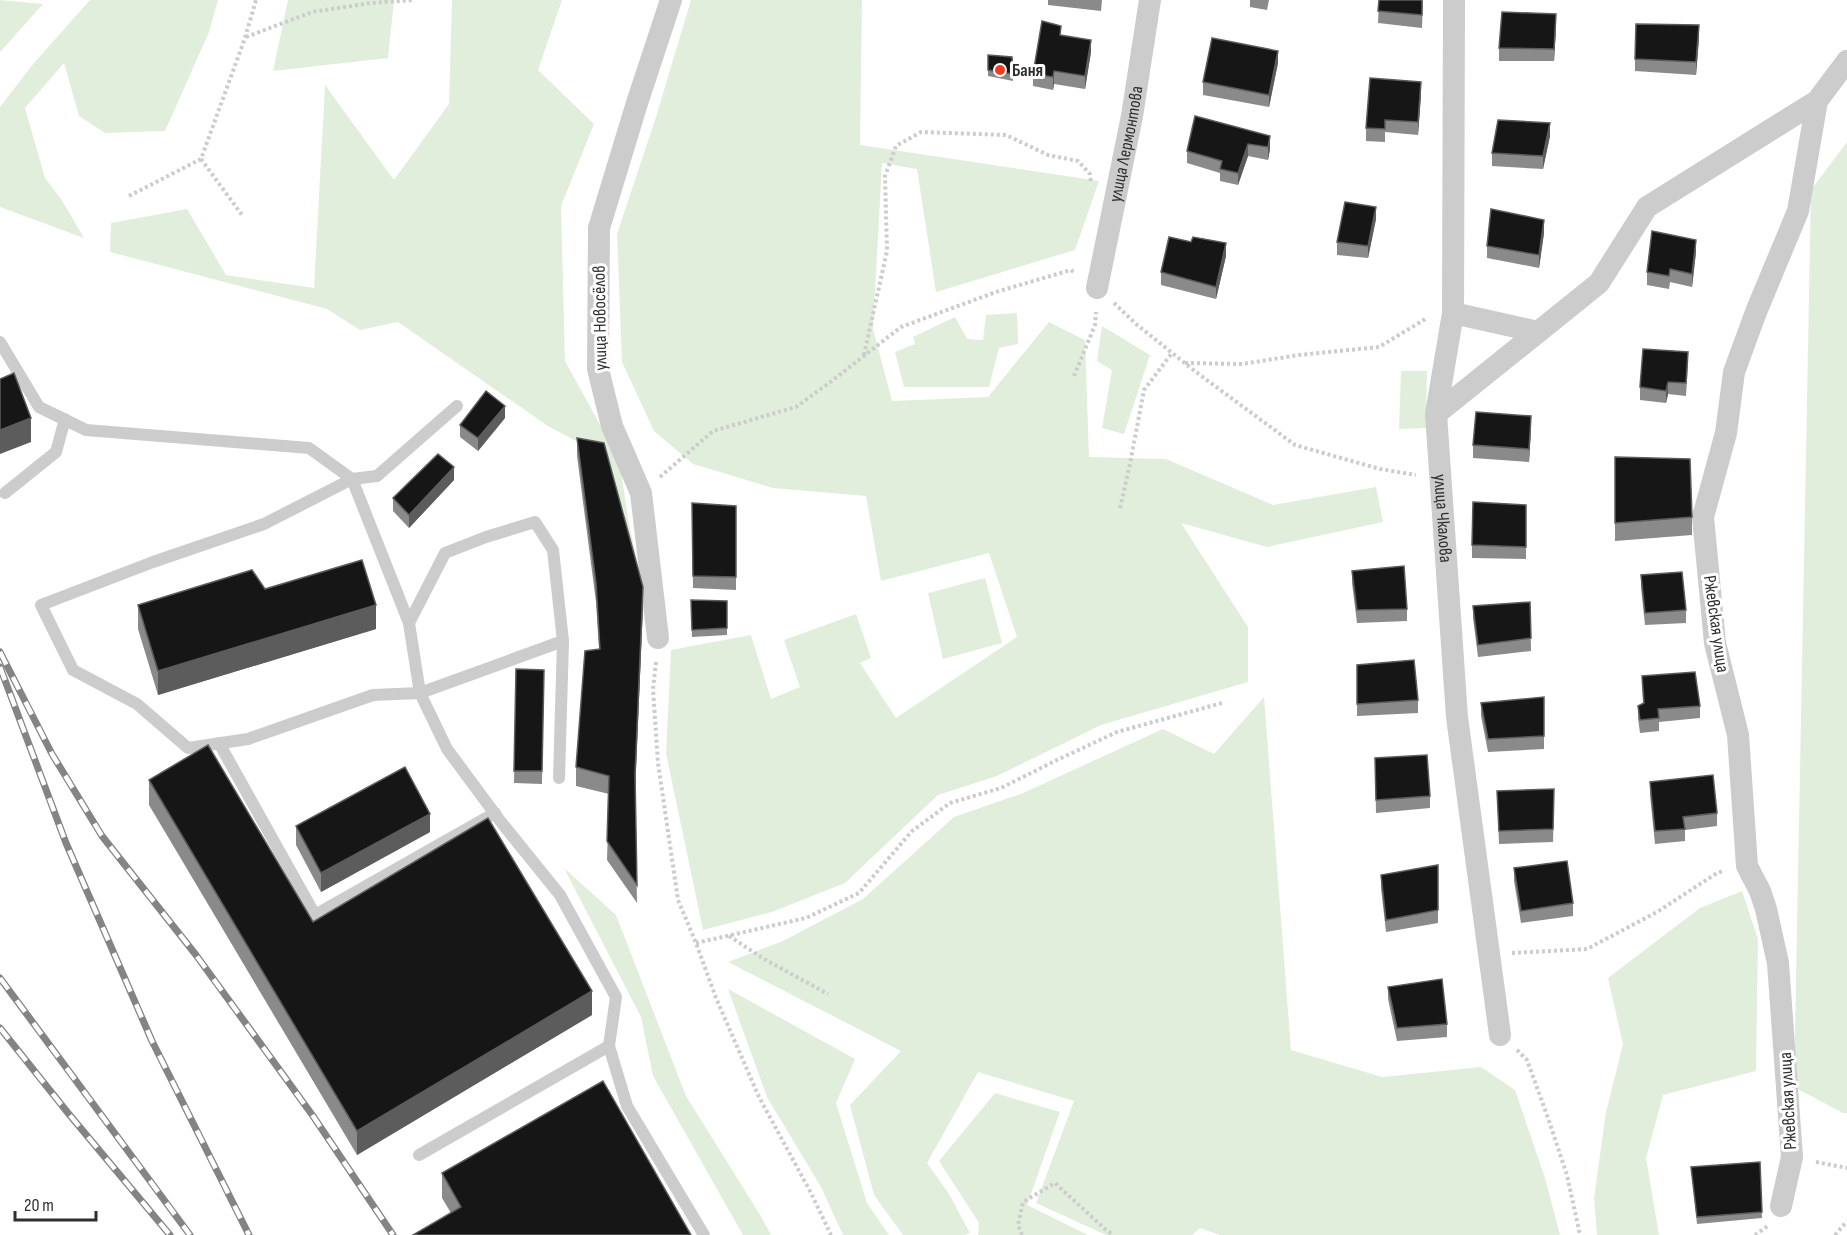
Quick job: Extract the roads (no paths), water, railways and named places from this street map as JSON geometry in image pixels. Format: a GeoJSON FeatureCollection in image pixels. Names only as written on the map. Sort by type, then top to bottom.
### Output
{"type":"FeatureCollection","features":[{"type":"Feature","properties":{"kind":"street","name":"улица Новосёлов"},"geometry":{"type":"LineString","coordinates":[[658,638],[641,493],[612,426],[598,369],[600,228],[637,103],[671,0]]}},
{"type":"Feature","properties":{"kind":"street","name":"улица Лермонтова"},"geometry":{"type":"LineString","coordinates":[[1096,288],[1132,116],[1150,0]]}},
{"type":"Feature","properties":{"kind":"street","name":"улица Чкалова"},"geometry":{"type":"LineString","coordinates":[[1454,0],[1453,313],[1436,414],[1457,717],[1500,1035]]}},
{"type":"Feature","properties":{"kind":"street","name":"Ржевская улица"},"geometry":{"type":"LineString","coordinates":[[1781,1206],[1792,1157],[1778,963],[1766,909],[1748,866],[1738,735],[1715,643],[1703,517],[1726,433],[1734,372],[1798,211],[1817,101],[1847,61]]}},
{"type":"Feature","properties":{"kind":"street"},"geometry":{"type":"LineString","coordinates":[[1436,414],[1599,283],[1647,207],[1817,101]]}},
{"type":"Feature","properties":{"kind":"street"},"geometry":{"type":"LineString","coordinates":[[1453,313],[1538,332]]}},
{"type":"Feature","properties":{"kind":"lane"},"geometry":{"type":"LineString","coordinates":[[0,342],[39,407],[86,430],[309,448],[352,479],[409,623],[420,693],[447,749],[560,895],[616,997],[609,1046],[627,1106],[704,1235]]}},
{"type":"Feature","properties":{"kind":"lane"},"geometry":{"type":"LineString","coordinates":[[457,406],[377,476],[352,479],[264,524],[153,562],[41,605],[73,670],[137,704],[188,748],[248,739],[373,694],[420,693],[562,641]]}},
{"type":"Feature","properties":{"kind":"lane"},"geometry":{"type":"LineString","coordinates":[[5,493],[56,452],[65,419]]}},
{"type":"Feature","properties":{"kind":"lane"},"geometry":{"type":"LineString","coordinates":[[409,623],[446,553],[486,537],[535,522],[553,550],[562,641],[559,778]]}},
{"type":"Feature","properties":{"kind":"lane"},"geometry":{"type":"LineString","coordinates":[[219,743],[315,915],[495,813]]}},
{"type":"Feature","properties":{"kind":"lane"},"geometry":{"type":"LineString","coordinates":[[419,1155],[609,1046]]}},
{"type":"Feature","properties":{"kind":"railway"},"geometry":{"type":"LineString","coordinates":[[0,652],[52,754],[102,836],[196,955],[313,1116],[393,1235]]}},
{"type":"Feature","properties":{"kind":"railway"},"geometry":{"type":"LineString","coordinates":[[0,667],[66,843],[152,1041],[249,1235]]}},
{"type":"Feature","properties":{"kind":"railway"},"geometry":{"type":"LineString","coordinates":[[0,978],[190,1235]]}},
{"type":"Feature","properties":{"kind":"railway"},"geometry":{"type":"LineString","coordinates":[[0,1028],[170,1235]]}},
{"type":"Feature","properties":{"kind":"place","name":"Баня"},"geometry":{"type":"Point","coordinates":[1000,70]}}]}
